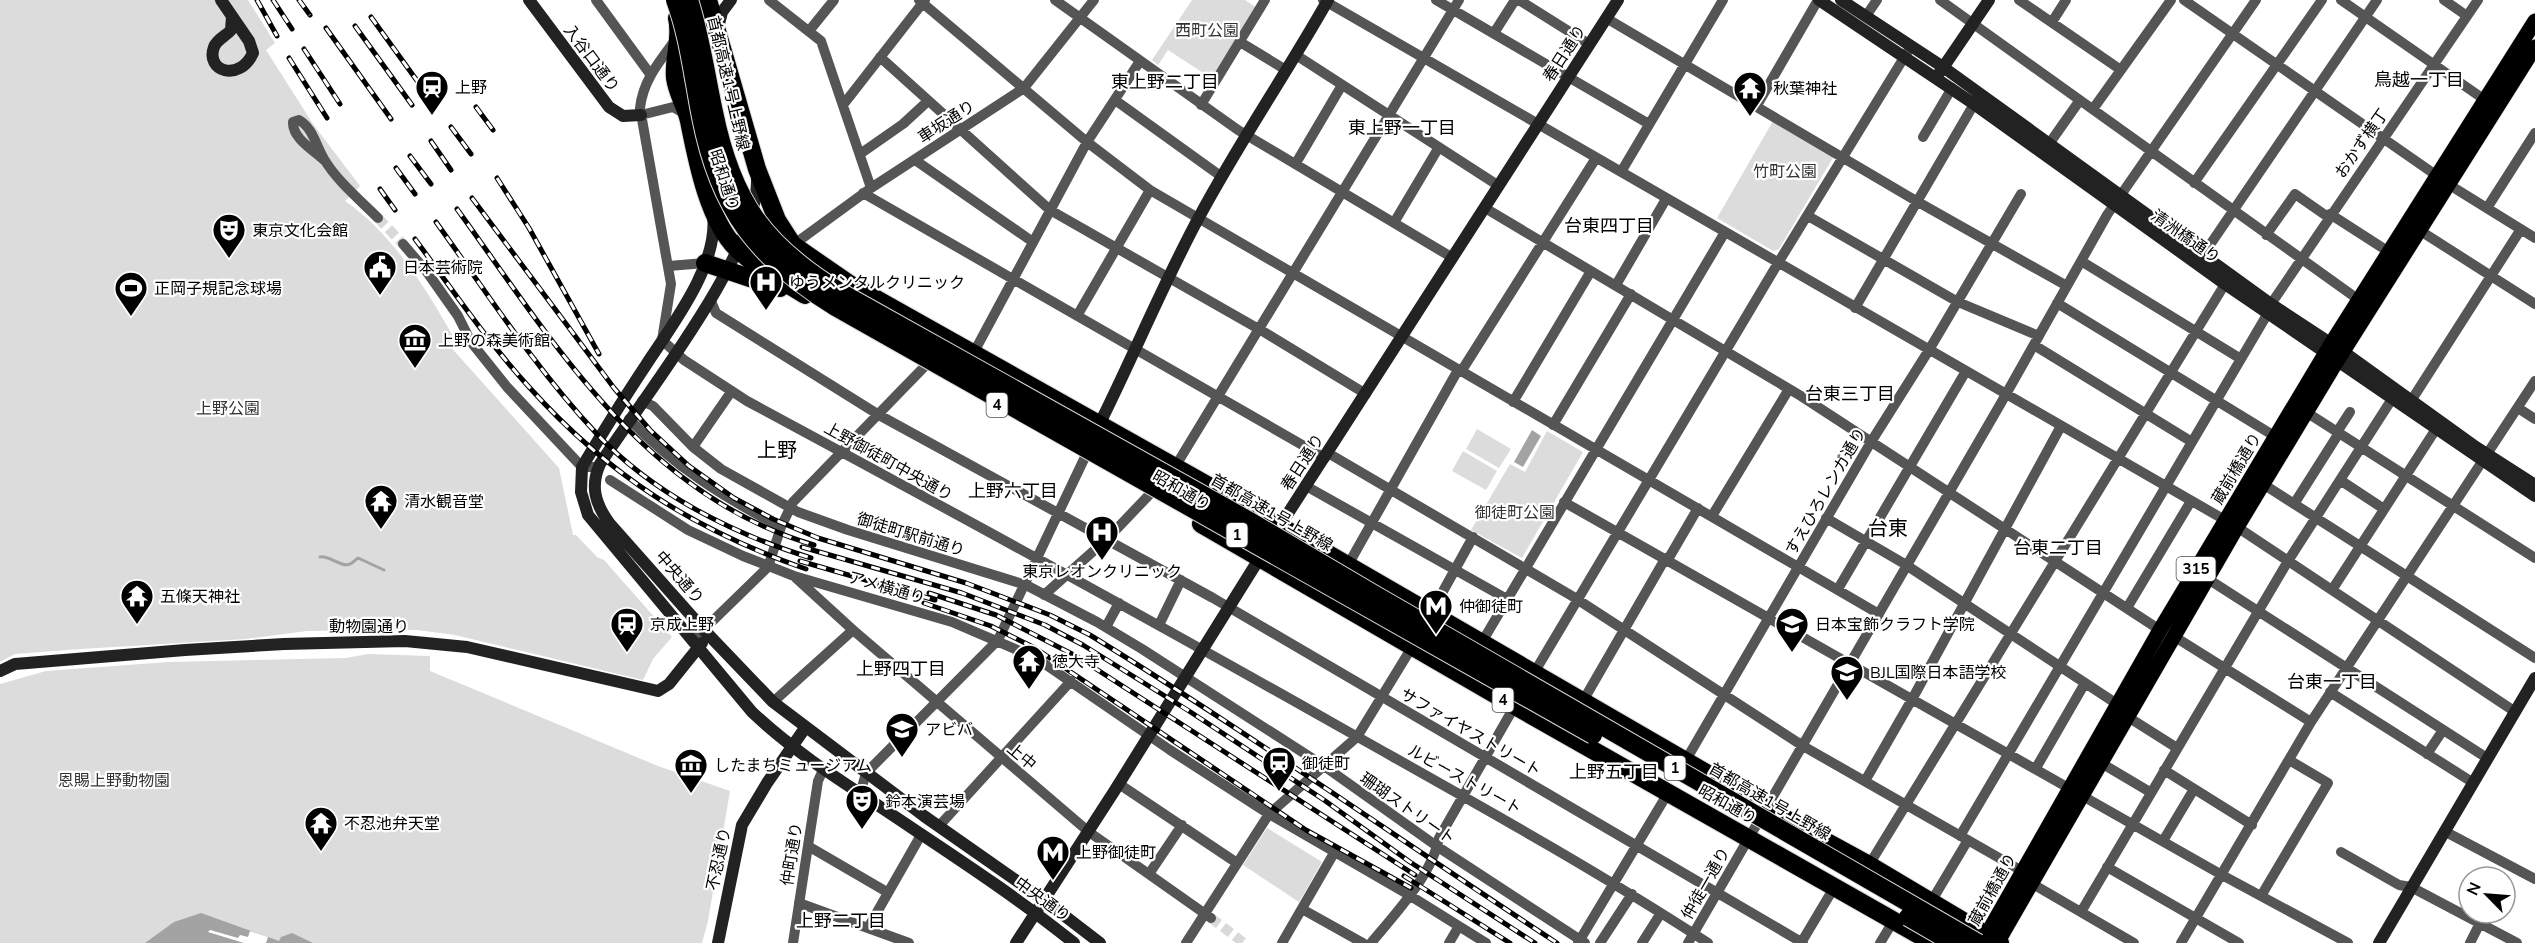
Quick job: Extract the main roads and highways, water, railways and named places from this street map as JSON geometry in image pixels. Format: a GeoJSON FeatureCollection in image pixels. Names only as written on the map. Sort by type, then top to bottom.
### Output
{"type":"FeatureCollection","features":[{"type":"Feature","properties":{"kind":"highway","name":"昭和通り"},"geometry":{"type":"LineString","coordinates":[[670,0],[675,11],[679,34],[675,75],[678,94],[688,116],[697,162],[718,223],[737,249],[771,274],[813,300],[1515,706],[1668,793],[1751,834],[1933,943]]}},
{"type":"Feature","properties":{"kind":"highway","name":"首都高速1号上野線"},"geometry":{"type":"LineString","coordinates":[[675,0],[686,36],[701,118],[717,176],[741,224],[777,266],[837,308],[1615,747],[1953,943]]}},
{"type":"Feature","properties":{"kind":"highway","name":"首都高速1号上野線"},"geometry":{"type":"LineString","coordinates":[[689,0],[699,36],[719,138],[730,172],[752,214],[787,255],[815,277],[1990,942]]}},
{"type":"Feature","properties":{"kind":"highway","name":"4"},"geometry":{"type":"LineString","coordinates":[[710,1],[719,42]]}},
{"type":"Feature","properties":{"kind":"highway","name":"昭和通り"},"geometry":{"type":"LineString","coordinates":[[719,42],[757,169],[777,219],[793,245],[848,283],[1050,397],[1099,433],[1175,467],[1280,526],[1869,865],[1931,902],[1990,942]]}},
{"type":"Feature","properties":{"kind":"highway"},"geometry":{"type":"LineString","coordinates":[[688,116],[695,93],[690,66],[693,55],[699,47],[719,42]]}},
{"type":"Feature","properties":{"kind":"highway"},"geometry":{"type":"LineString","coordinates":[[705,263],[813,300]]}},
{"type":"Feature","properties":{"kind":"highway"},"geometry":{"type":"LineString","coordinates":[[857,308],[1091,441],[1172,496]]}},
{"type":"Feature","properties":{"kind":"highway"},"geometry":{"type":"LineString","coordinates":[[1099,433],[1225,517],[1335,577],[1372,593]]}},
{"type":"Feature","properties":{"kind":"highway","name":"昭和通り"},"geometry":{"type":"LineString","coordinates":[[1691,764],[1700,780],[1748,808],[1751,834]]}},
{"type":"Feature","properties":{"kind":"main road"},"geometry":{"type":"LineString","coordinates":[[221,0],[232,17]]}},
{"type":"Feature","properties":{"kind":"main road","name":"入谷口通り"},"geometry":{"type":"LineString","coordinates":[[529,0],[609,107],[623,116],[641,115]]}},
{"type":"Feature","properties":{"kind":"main road"},"geometry":{"type":"LineString","coordinates":[[719,42],[719,21],[731,0]]}},
{"type":"Feature","properties":{"kind":"main road","name":"春日通り"},"geometry":{"type":"LineString","coordinates":[[1016,943],[1089,832],[1202,648],[1618,0]]}},
{"type":"Feature","properties":{"kind":"main road","name":"清洲橋通り"},"geometry":{"type":"LineString","coordinates":[[1819,0],[1908,51],[2049,144],[2225,284],[2269,308]]}},
{"type":"Feature","properties":{"kind":"main road","name":"清洲橋通り"},"geometry":{"type":"LineString","coordinates":[[1841,0],[1866,16],[1908,51]]}},
{"type":"Feature","properties":{"kind":"main road"},"geometry":{"type":"LineString","coordinates":[[1940,72],[1989,0]]}},
{"type":"Feature","properties":{"kind":"main road"},"geometry":{"type":"LineString","coordinates":[[688,116],[681,78],[683,58],[695,26],[710,1]]}},
{"type":"Feature","properties":{"kind":"main road"},"geometry":{"type":"LineString","coordinates":[[1099,433],[1168,277],[1197,220],[1326,1]]}},
{"type":"Feature","properties":{"kind":"main road","name":"蔵前橋通り"},"geometry":{"type":"LineString","coordinates":[[2076,791],[2101,763],[2208,579],[2231,524],[2276,437],[2419,230],[2442,179],[2485,100],[2535,21]]}},
{"type":"Feature","properties":{"kind":"main road","name":"蔵前橋通り"},"geometry":{"type":"LineString","coordinates":[[1990,942],[2076,791],[2117,704],[2160,630],[2231,524],[2263,484],[2306,412],[2359,300],[2389,252],[2535,47]]}},
{"type":"Feature","properties":{"kind":"main road","name":"清洲橋通り"},"geometry":{"type":"LineString","coordinates":[[1940,72],[1952,88],[1974,104],[2203,255],[2269,308],[2411,401],[2535,496]]}},
{"type":"Feature","properties":{"kind":"main road","name":"中央通り"},"geometry":{"type":"LineString","coordinates":[[757,169],[756,197],[728,269],[599,467],[594,490],[604,515],[707,633],[773,702],[866,773],[1044,900],[1100,943]]}},
{"type":"Feature","properties":{"kind":"main road"},"geometry":{"type":"LineString","coordinates":[[705,263],[713,234],[711,202]]}},
{"type":"Feature","properties":{"kind":"main road","name":"中央通り"},"geometry":{"type":"LineString","coordinates":[[705,263],[695,286],[582,467],[581,492],[588,515],[752,712],[792,747],[824,770],[1036,912],[1074,943]]}},
{"type":"Feature","properties":{"kind":"main road","name":"清洲橋通り"},"geometry":{"type":"LineString","coordinates":[[2334,352],[2392,399],[2436,429],[2535,485]]}},
{"type":"Feature","properties":{"kind":"main road","name":"動物園通り"},"geometry":{"type":"LineString","coordinates":[[0,670],[15,664],[185,650],[284,644],[405,641],[467,647],[658,691],[669,684],[695,644],[707,633]]}},
{"type":"Feature","properties":{"kind":"main road"},"geometry":{"type":"LineString","coordinates":[[2379,943],[2535,678]]}},
{"type":"Feature","properties":{"kind":"main road","name":"不忍通り"},"geometry":{"type":"LineString","coordinates":[[718,943],[742,825],[806,728]]}},
{"type":"Feature","properties":{"kind":"waterway"},"geometry":{"type":"LineString","coordinates":[[320,557],[347,565],[358,558],[384,570]]}},
{"type":"Feature","properties":{"kind":"tunnel"},"geometry":{"type":"LineString","coordinates":[[378,218],[403,244]]}},
{"type":"Feature","properties":{"kind":"tunnel"},"geometry":{"type":"LineString","coordinates":[[1211,918],[1244,943]]}},
{"type":"Feature","properties":{"kind":"railway"},"geometry":{"type":"LineString","coordinates":[[257,0],[277,36]]}},
{"type":"Feature","properties":{"kind":"railway"},"geometry":{"type":"LineString","coordinates":[[273,0],[292,29]]}},
{"type":"Feature","properties":{"kind":"railway"},"geometry":{"type":"LineString","coordinates":[[299,0],[310,15]]}},
{"type":"Feature","properties":{"kind":"railway"},"geometry":{"type":"LineString","coordinates":[[371,17],[423,89]]}},
{"type":"Feature","properties":{"kind":"railway"},"geometry":{"type":"LineString","coordinates":[[355,26],[412,105]]}},
{"type":"Feature","properties":{"kind":"railway"},"geometry":{"type":"LineString","coordinates":[[326,28],[391,119]]}},
{"type":"Feature","properties":{"kind":"railway"},"geometry":{"type":"LineString","coordinates":[[304,49],[340,104]]}},
{"type":"Feature","properties":{"kind":"railway"},"geometry":{"type":"LineString","coordinates":[[289,58],[327,118]]}},
{"type":"Feature","properties":{"kind":"railway"},"geometry":{"type":"LineString","coordinates":[[476,107],[493,130]]}},
{"type":"Feature","properties":{"kind":"railway"},"geometry":{"type":"LineString","coordinates":[[451,127],[471,154]]}},
{"type":"Feature","properties":{"kind":"railway"},"geometry":{"type":"LineString","coordinates":[[431,141],[451,170]]}},
{"type":"Feature","properties":{"kind":"railway"},"geometry":{"type":"LineString","coordinates":[[410,156],[431,184]]}},
{"type":"Feature","properties":{"kind":"railway"},"geometry":{"type":"LineString","coordinates":[[396,168],[415,194]]}},
{"type":"Feature","properties":{"kind":"railway"},"geometry":{"type":"LineString","coordinates":[[497,178],[529,228],[599,354]]}},
{"type":"Feature","properties":{"kind":"railway"},"geometry":{"type":"LineString","coordinates":[[380,189],[395,210]]}},
{"type":"Feature","properties":{"kind":"railway"},"geometry":{"type":"LineString","coordinates":[[472,198],[614,388],[650,430],[689,466],[734,498],[773,519],[818,538],[966,583],[1050,615],[1090,635],[1267,749],[1557,943]]}},
{"type":"Feature","properties":{"kind":"railway"},"geometry":{"type":"LineString","coordinates":[[457,209],[568,361],[608,409],[652,452],[701,491],[754,522],[814,545]]}},
{"type":"Feature","properties":{"kind":"railway"},"geometry":{"type":"LineString","coordinates":[[436,222],[553,383],[618,455],[669,493],[724,524],[811,558]]}},
{"type":"Feature","properties":{"kind":"railway"},"geometry":{"type":"LineString","coordinates":[[415,239],[499,352],[529,387],[590,447],[622,473],[690,517],[765,554],[806,569]]}},
{"type":"Feature","properties":{"kind":"railway"},"geometry":{"type":"LineString","coordinates":[[802,547],[962,593],[1045,625],[1083,645],[1189,711],[1324,800],[1410,862],[1535,943]]}},
{"type":"Feature","properties":{"kind":"railway"},"geometry":{"type":"LineString","coordinates":[[800,561],[935,600]]}},
{"type":"Feature","properties":{"kind":"railway"},"geometry":{"type":"LineString","coordinates":[[929,593],[996,615],[1076,656],[1415,875]]}},
{"type":"Feature","properties":{"kind":"railway"},"geometry":{"type":"LineString","coordinates":[[924,603],[991,626],[1035,648],[1306,830],[1411,888]]}},
{"type":"Feature","properties":{"kind":"railway"},"geometry":{"type":"LineString","coordinates":[[1404,876],[1510,943]]}},
{"type":"Feature","properties":{"kind":"place","name":"上野"},"geometry":{"type":"Point","coordinates":[432,116]}},
{"type":"Feature","properties":{"kind":"place","name":"秋葉神社"},"geometry":{"type":"Point","coordinates":[1750,117]}},
{"type":"Feature","properties":{"kind":"place","name":"東京文化会館"},"geometry":{"type":"Point","coordinates":[229,259]}},
{"type":"Feature","properties":{"kind":"place","name":"日本芸術院"},"geometry":{"type":"Point","coordinates":[380,296]}},
{"type":"Feature","properties":{"kind":"place","name":"ゆうメンタルクリニック"},"geometry":{"type":"Point","coordinates":[766,311]}},
{"type":"Feature","properties":{"kind":"place","name":"正岡子規記念球場"},"geometry":{"type":"Point","coordinates":[131,317]}},
{"type":"Feature","properties":{"kind":"place","name":"上野の森美術館"},"geometry":{"type":"Point","coordinates":[415,369]}},
{"type":"Feature","properties":{"kind":"place","name":"清水観音堂"},"geometry":{"type":"Point","coordinates":[381,530]}},
{"type":"Feature","properties":{"kind":"place","name":"東京レオンクリニック"},"geometry":{"type":"Point","coordinates":[1102,561]}},
{"type":"Feature","properties":{"kind":"place","name":"五條天神社"},"geometry":{"type":"Point","coordinates":[137,625]}},
{"type":"Feature","properties":{"kind":"place","name":"仲御徒町"},"geometry":{"type":"Point","coordinates":[1436,635]}},
{"type":"Feature","properties":{"kind":"place","name":"京成上野"},"geometry":{"type":"Point","coordinates":[627,653]}},
{"type":"Feature","properties":{"kind":"place","name":"日本宝飾クラフト学院"},"geometry":{"type":"Point","coordinates":[1792,653]}},
{"type":"Feature","properties":{"kind":"place","name":"徳大寺"},"geometry":{"type":"Point","coordinates":[1029,690]}},
{"type":"Feature","properties":{"kind":"place","name":"BJL国際日本語学校"},"geometry":{"type":"Point","coordinates":[1847,701]}},
{"type":"Feature","properties":{"kind":"place","name":"アビバ"},"geometry":{"type":"Point","coordinates":[902,758]}},
{"type":"Feature","properties":{"kind":"place","name":"御徒町"},"geometry":{"type":"Point","coordinates":[1279,792]}},
{"type":"Feature","properties":{"kind":"place","name":"したまちミュージアム"},"geometry":{"type":"Point","coordinates":[691,794]}},
{"type":"Feature","properties":{"kind":"place","name":"鈴本演芸場"},"geometry":{"type":"Point","coordinates":[862,830]}},
{"type":"Feature","properties":{"kind":"place","name":"不忍池弁天堂"},"geometry":{"type":"Point","coordinates":[321,852]}},
{"type":"Feature","properties":{"kind":"place","name":"上野御徒町"},"geometry":{"type":"Point","coordinates":[1053,881]}},
{"type":"Feature","properties":{"kind":"district","name":"鳥越一丁目"},"geometry":{"type":"Point","coordinates":[2419,80]}},
{"type":"Feature","properties":{"kind":"district","name":"東上野二丁目"},"geometry":{"type":"Point","coordinates":[1165,82]}},
{"type":"Feature","properties":{"kind":"district","name":"東上野一丁目"},"geometry":{"type":"Point","coordinates":[1402,128]}},
{"type":"Feature","properties":{"kind":"district","name":"台東四丁目"},"geometry":{"type":"Point","coordinates":[1609,226]}},
{"type":"Feature","properties":{"kind":"district","name":"台東三丁目"},"geometry":{"type":"Point","coordinates":[1850,394]}},
{"type":"Feature","properties":{"kind":"district","name":"上野"},"geometry":{"type":"Point","coordinates":[777,450]}},
{"type":"Feature","properties":{"kind":"district","name":"上野六丁目"},"geometry":{"type":"Point","coordinates":[1013,491]}},
{"type":"Feature","properties":{"kind":"district","name":"台東"},"geometry":{"type":"Point","coordinates":[1888,528]}},
{"type":"Feature","properties":{"kind":"district","name":"台東二丁目"},"geometry":{"type":"Point","coordinates":[2058,548]}},
{"type":"Feature","properties":{"kind":"district","name":"上野四丁目"},"geometry":{"type":"Point","coordinates":[901,669]}},
{"type":"Feature","properties":{"kind":"district","name":"台東一丁目"},"geometry":{"type":"Point","coordinates":[2332,682]}},
{"type":"Feature","properties":{"kind":"district","name":"上野五丁目"},"geometry":{"type":"Point","coordinates":[1614,772]}},
{"type":"Feature","properties":{"kind":"district","name":"上野二丁目"},"geometry":{"type":"Point","coordinates":[841,921]}},
{"type":"Feature","properties":{"kind":"park label","name":"西町公園"},"geometry":{"type":"Point","coordinates":[1207,30]}},
{"type":"Feature","properties":{"kind":"park label","name":"竹町公園"},"geometry":{"type":"Point","coordinates":[1785,171]}},
{"type":"Feature","properties":{"kind":"park label","name":"上野公園"},"geometry":{"type":"Point","coordinates":[228,408]}},
{"type":"Feature","properties":{"kind":"park label","name":"御徒町公園"},"geometry":{"type":"Point","coordinates":[1515,512]}},
{"type":"Feature","properties":{"kind":"park label","name":"恩賜上野動物園"},"geometry":{"type":"Point","coordinates":[114,780]}}]}
